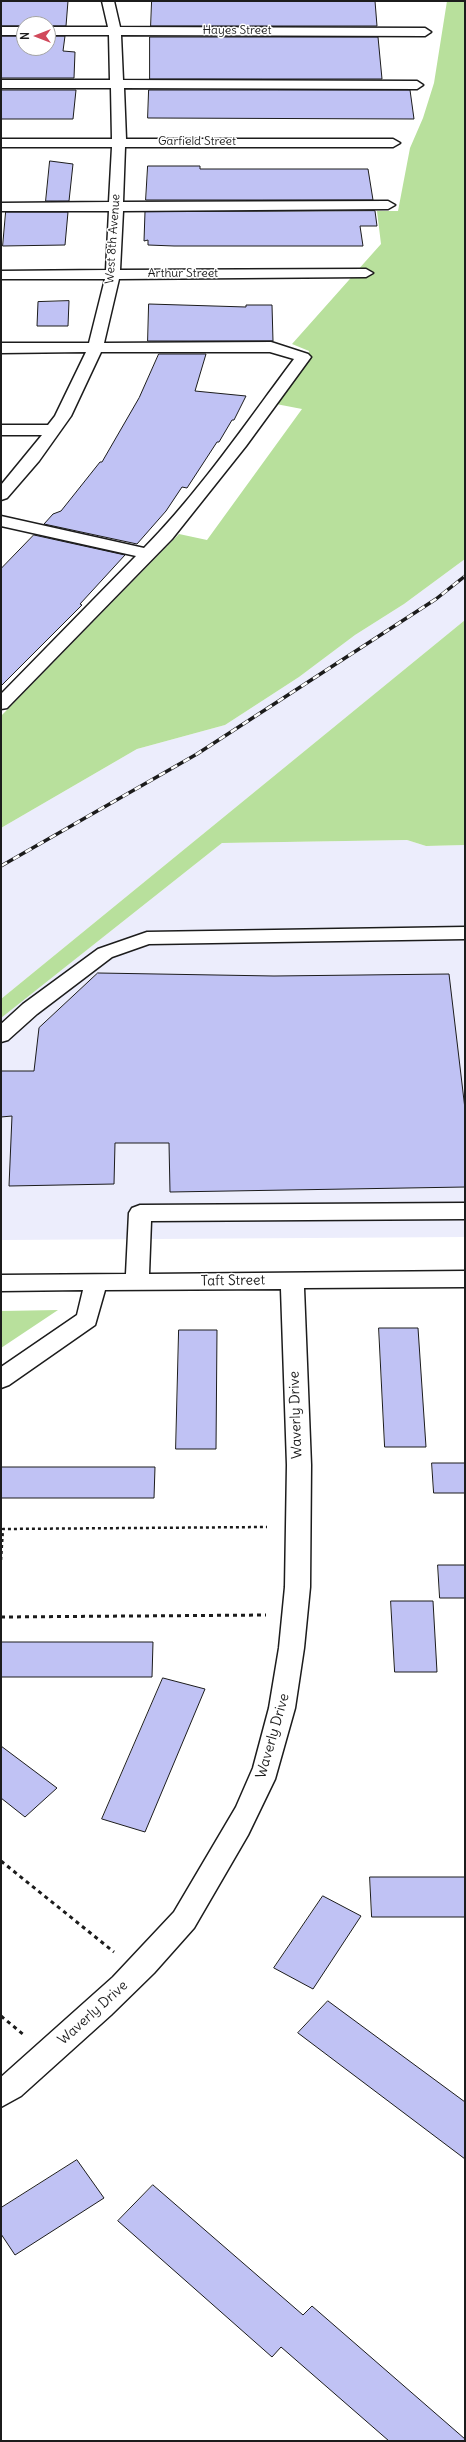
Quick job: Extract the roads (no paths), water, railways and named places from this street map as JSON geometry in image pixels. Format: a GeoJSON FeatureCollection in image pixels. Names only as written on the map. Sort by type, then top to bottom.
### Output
{"type":"FeatureCollection","features":[{"type":"Feature","properties":{"kind":"street","name":"West 8th Avenue"},"geometry":{"type":"LineString","coordinates":[[1,495],[33,458],[63,416],[96,347],[112,275],[119,142],[115,31],[108,1]]}},
{"type":"Feature","properties":{"kind":"street"},"geometry":{"type":"LineString","coordinates":[[1,31],[16,31]]}},
{"type":"Feature","properties":{"kind":"street","name":"Hayes Street"},"geometry":{"type":"LineString","coordinates":[[56,31],[425,32]]}},
{"type":"Feature","properties":{"kind":"street"},"geometry":{"type":"LineString","coordinates":[[1,84],[417,85]]}},
{"type":"Feature","properties":{"kind":"street","name":"Garfield Street"},"geometry":{"type":"LineString","coordinates":[[1,142],[393,143]]}},
{"type":"Feature","properties":{"kind":"street"},"geometry":{"type":"LineString","coordinates":[[1,207],[388,205]]}},
{"type":"Feature","properties":{"kind":"street","name":"Arthur Street"},"geometry":{"type":"LineString","coordinates":[[1,274],[112,275],[366,273]]}},
{"type":"Feature","properties":{"kind":"street"},"geometry":{"type":"LineString","coordinates":[[1,348],[271,346],[303,357],[240,443],[166,535],[1,704]]}},
{"type":"Feature","properties":{"kind":"street"},"geometry":{"type":"LineString","coordinates":[[1,430],[53,430]]}},
{"type":"Feature","properties":{"kind":"street"},"geometry":{"type":"LineString","coordinates":[[1,521],[148,554]]}},
{"type":"Feature","properties":{"kind":"street"},"geometry":{"type":"LineString","coordinates":[[1,1035],[30,1008],[105,953],[147,938],[465,933]]}},
{"type":"Feature","properties":{"kind":"street"},"geometry":{"type":"LineString","coordinates":[[137,1282],[140,1213],[465,1211]]}},
{"type":"Feature","properties":{"kind":"street","name":"Taft Street"},"geometry":{"type":"LineString","coordinates":[[1,1283],[465,1279]]}},
{"type":"Feature","properties":{"kind":"street","name":"Waverly Drive"},"geometry":{"type":"LineString","coordinates":[[1,2094],[11,2087],[136,1974],[186,1917],[234,1836],[266,1770],[288,1685],[296,1619],[300,1547],[292,1280]]}},
{"type":"Feature","properties":{"kind":"street"},"geometry":{"type":"LineString","coordinates":[[1,1379],[87,1319],[96,1282]]}},
{"type":"Feature","properties":{"kind":"railway"},"geometry":{"type":"LineString","coordinates":[[1,866],[197,754],[436,599],[465,576]]}}]}
